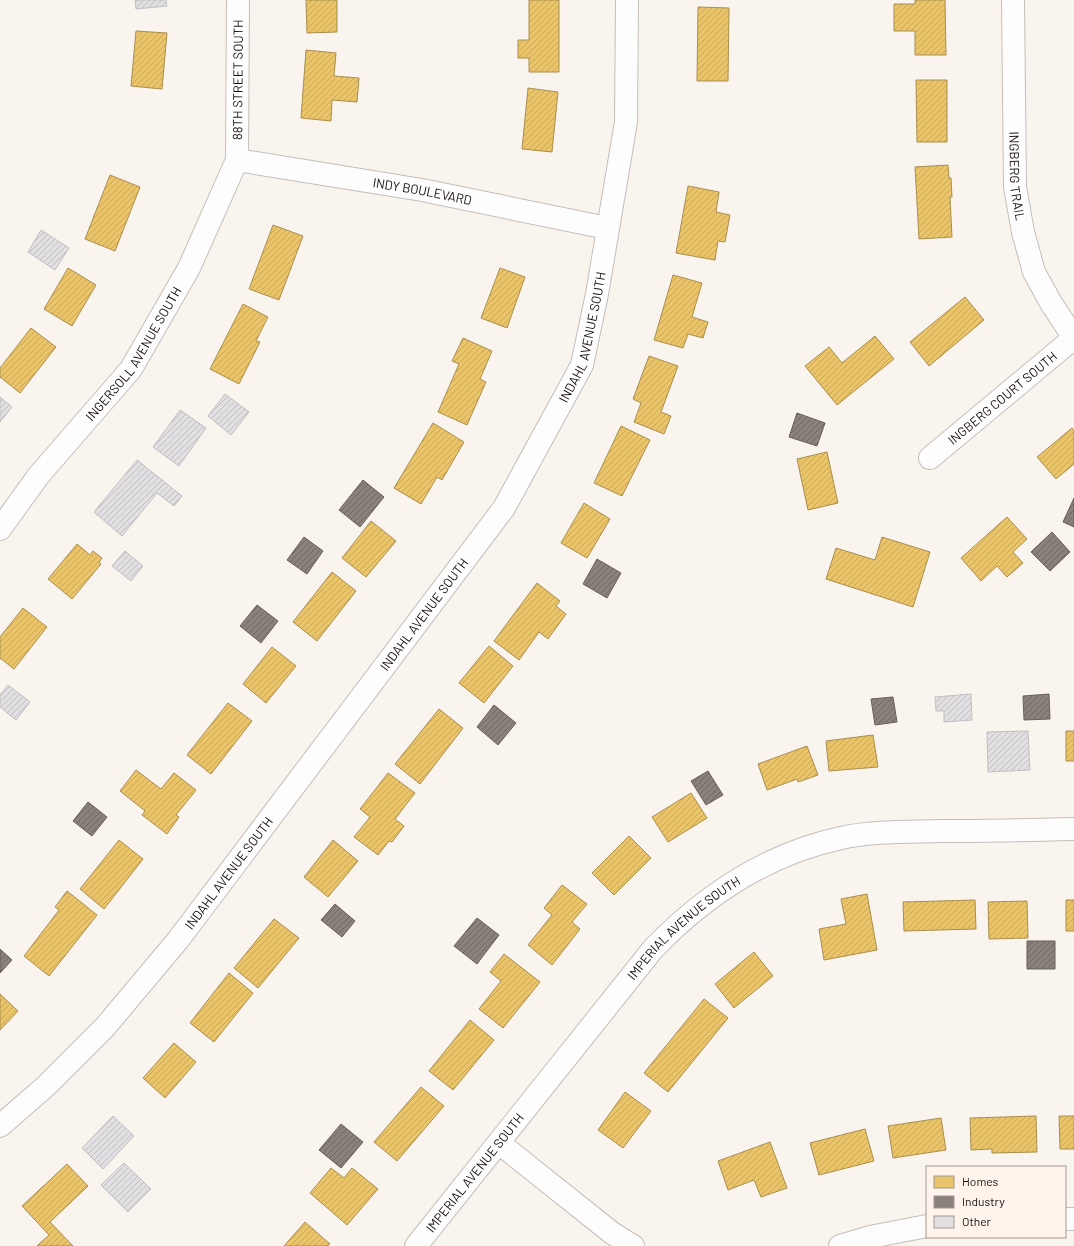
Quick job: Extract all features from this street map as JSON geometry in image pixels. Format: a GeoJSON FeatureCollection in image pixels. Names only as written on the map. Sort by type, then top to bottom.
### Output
{"type":"FeatureCollection","features":[{"type":"Feature","properties":{"kind":"street","name":"88TH STREET SOUTH"},"geometry":{"type":"LineString","coordinates":[[238,0],[238,160]]}},
{"type":"Feature","properties":{"kind":"street","name":"INDAHL AVENUE SOUTH"},"geometry":{"type":"LineString","coordinates":[[0,1126],[46,1086],[106,1027],[178,940],[504,508],[582,366],[597,294],[626,122],[627,0]]}},
{"type":"Feature","properties":{"kind":"street","name":"INGBERG TRAIL"},"geometry":{"type":"LineString","coordinates":[[1014,0],[1015,187],[1023,232],[1034,272],[1051,304],[1074,338]]}},
{"type":"Feature","properties":{"kind":"street","name":"INDY BOULEVARD"},"geometry":{"type":"LineString","coordinates":[[238,160],[422,190],[607,228]]}},
{"type":"Feature","properties":{"kind":"street","name":"INGERSOLL AVENUE SOUTH"},"geometry":{"type":"LineString","coordinates":[[0,529],[39,475],[131,369],[189,268],[238,160]]}},
{"type":"Feature","properties":{"kind":"street","name":"INGBERG COURT SOUTH"},"geometry":{"type":"LineString","coordinates":[[930,458],[1074,338]]}},
{"type":"Feature","properties":{"kind":"street","name":"IMPERIAL AVENUE SOUTH"},"geometry":{"type":"LineString","coordinates":[[416,1246],[653,949],[680,921],[713,895],[749,872],[791,853],[842,838],[904,832],[1074,829]]}},
{"type":"Feature","properties":{"kind":"street"},"geometry":{"type":"LineString","coordinates":[[499,1143],[612,1233],[633,1246]]}},
{"type":"Feature","properties":{"kind":"street"},"geometry":{"type":"LineString","coordinates":[[840,1246],[870,1236],[926,1226]]}},
{"type":"Feature","properties":{"kind":"building: Homes"},"geometry":{"type":"Polygon","coordinates":[[[306,0],[337,0],[337,32],[307,33],[306,0]]]}},
{"type":"Feature","properties":{"kind":"building: Homes"},"geometry":{"type":"Polygon","coordinates":[[[529,0],[559,0],[559,72],[529,72],[529,58],[518,58],[518,40],[529,40],[529,0]]]}},
{"type":"Feature","properties":{"kind":"building: Homes"},"geometry":{"type":"Polygon","coordinates":[[[915,0],[945,0],[946,55],[915,55],[915,31],[894,31],[894,4],[915,4],[915,0]]]}},
{"type":"Feature","properties":{"kind":"building: Homes"},"geometry":{"type":"Polygon","coordinates":[[[698,7],[729,8],[728,81],[697,81],[698,7]]]}},
{"type":"Feature","properties":{"kind":"building: Homes"},"geometry":{"type":"Polygon","coordinates":[[[136,31],[167,33],[162,89],[131,86],[136,31]]]}},
{"type":"Feature","properties":{"kind":"building: Homes"},"geometry":{"type":"Polygon","coordinates":[[[306,50],[336,53],[334,76],[359,78],[357,102],[332,100],[331,121],[301,118],[306,50]]]}},
{"type":"Feature","properties":{"kind":"building: Homes"},"geometry":{"type":"Polygon","coordinates":[[[916,80],[947,80],[947,142],[917,142],[916,80]]]}},
{"type":"Feature","properties":{"kind":"building: Homes"},"geometry":{"type":"Polygon","coordinates":[[[528,88],[558,92],[552,152],[522,149],[528,88]]]}},
{"type":"Feature","properties":{"kind":"building: Homes"},"geometry":{"type":"Polygon","coordinates":[[[948,165],[949,178],[951,178],[952,197],[950,197],[952,237],[919,239],[915,167],[948,165]]]}},
{"type":"Feature","properties":{"kind":"building: Homes"},"geometry":{"type":"Polygon","coordinates":[[[110,175],[140,187],[115,251],[85,239],[110,175]]]}},
{"type":"Feature","properties":{"kind":"building: Homes"},"geometry":{"type":"Polygon","coordinates":[[[688,186],[719,192],[716,212],[730,215],[725,242],[718,241],[715,260],[676,253],[688,186]]]}},
{"type":"Feature","properties":{"kind":"building: Homes"},"geometry":{"type":"Polygon","coordinates":[[[273,225],[303,236],[279,300],[249,289],[273,225]]]}},
{"type":"Feature","properties":{"kind":"building: Homes"},"geometry":{"type":"Polygon","coordinates":[[[68,268],[96,285],[72,326],[44,309],[68,268]]]}},
{"type":"Feature","properties":{"kind":"building: Homes"},"geometry":{"type":"Polygon","coordinates":[[[500,268],[525,277],[507,328],[481,318],[500,268]]]}},
{"type":"Feature","properties":{"kind":"building: Homes"},"geometry":{"type":"Polygon","coordinates":[[[673,275],[702,283],[692,317],[708,322],[703,338],[688,334],[683,348],[654,340],[673,275]]]}},
{"type":"Feature","properties":{"kind":"building: Homes"},"geometry":{"type":"Polygon","coordinates":[[[965,297],[984,320],[929,366],[910,342],[965,297]]]}},
{"type":"Feature","properties":{"kind":"building: Homes"},"geometry":{"type":"Polygon","coordinates":[[[243,304],[268,317],[256,341],[260,342],[239,384],[210,369],[243,304]]]}},
{"type":"Feature","properties":{"kind":"building: Homes"},"geometry":{"type":"Polygon","coordinates":[[[31,328],[56,347],[20,393],[0,377],[0,368],[31,328]]]}},
{"type":"Feature","properties":{"kind":"building: Homes"},"geometry":{"type":"Polygon","coordinates":[[[875,336],[894,359],[837,405],[805,366],[829,347],[842,363],[875,336]]]}},
{"type":"Feature","properties":{"kind":"building: Homes"},"geometry":{"type":"Polygon","coordinates":[[[463,338],[492,351],[480,379],[486,382],[467,425],[438,412],[459,364],[452,361],[463,338]]]}},
{"type":"Feature","properties":{"kind":"building: Homes"},"geometry":{"type":"Polygon","coordinates":[[[649,356],[678,366],[661,412],[671,416],[664,434],[634,422],[641,403],[633,399],[649,356]]]}},
{"type":"Feature","properties":{"kind":"building: Homes"},"geometry":{"type":"Polygon","coordinates":[[[433,423],[464,442],[442,480],[437,477],[421,504],[394,488],[433,423]]]}},
{"type":"Feature","properties":{"kind":"building: Homes"},"geometry":{"type":"Polygon","coordinates":[[[621,426],[650,440],[622,496],[594,483],[621,426]]]}},
{"type":"Feature","properties":{"kind":"building: Homes"},"geometry":{"type":"Polygon","coordinates":[[[1072,428],[1074,431],[1074,464],[1056,479],[1037,457],[1072,428]]]}},
{"type":"Feature","properties":{"kind":"building: Homes"},"geometry":{"type":"Polygon","coordinates":[[[827,452],[838,503],[808,510],[797,459],[827,452]]]}},
{"type":"Feature","properties":{"kind":"building: Homes"},"geometry":{"type":"Polygon","coordinates":[[[584,503],[610,519],[587,558],[561,543],[584,503]]]}},
{"type":"Feature","properties":{"kind":"building: Homes"},"geometry":{"type":"Polygon","coordinates":[[[1007,517],[1027,539],[1013,552],[1023,563],[1007,577],[997,566],[981,581],[961,558],[1007,517]]]}},
{"type":"Feature","properties":{"kind":"building: Homes"},"geometry":{"type":"Polygon","coordinates":[[[371,521],[396,541],[366,577],[342,558],[371,521]]]}},
{"type":"Feature","properties":{"kind":"building: Homes"},"geometry":{"type":"Polygon","coordinates":[[[882,537],[930,552],[913,607],[826,579],[836,548],[875,560],[882,537]]]}},
{"type":"Feature","properties":{"kind":"building: Homes"},"geometry":{"type":"Polygon","coordinates":[[[77,544],[90,555],[93,551],[102,558],[99,562],[101,564],[72,599],[48,579],[77,544]]]}},
{"type":"Feature","properties":{"kind":"building: Homes"},"geometry":{"type":"Polygon","coordinates":[[[332,572],[356,591],[317,641],[293,622],[332,572]]]}},
{"type":"Feature","properties":{"kind":"building: Homes"},"geometry":{"type":"Polygon","coordinates":[[[537,583],[560,601],[556,606],[566,614],[548,639],[539,632],[519,660],[494,641],[537,583]]]}},
{"type":"Feature","properties":{"kind":"building: Homes"},"geometry":{"type":"Polygon","coordinates":[[[23,608],[47,627],[14,669],[0,658],[0,637],[23,608]]]}},
{"type":"Feature","properties":{"kind":"building: Homes"},"geometry":{"type":"Polygon","coordinates":[[[489,646],[513,666],[484,703],[459,683],[489,646]]]}},
{"type":"Feature","properties":{"kind":"building: Homes"},"geometry":{"type":"Polygon","coordinates":[[[272,647],[296,666],[266,703],[243,684],[272,647]]]}},
{"type":"Feature","properties":{"kind":"building: Homes"},"geometry":{"type":"Polygon","coordinates":[[[228,703],[252,721],[211,774],[187,755],[228,703]]]}},
{"type":"Feature","properties":{"kind":"building: Homes"},"geometry":{"type":"Polygon","coordinates":[[[439,709],[463,728],[420,784],[395,764],[439,709]]]}},
{"type":"Feature","properties":{"kind":"building: Homes"},"geometry":{"type":"Polygon","coordinates":[[[1066,731],[1074,731],[1074,761],[1066,761],[1066,731]]]}},
{"type":"Feature","properties":{"kind":"building: Homes"},"geometry":{"type":"Polygon","coordinates":[[[873,735],[878,767],[829,771],[826,741],[873,735]]]}},
{"type":"Feature","properties":{"kind":"building: Homes"},"geometry":{"type":"Polygon","coordinates":[[[807,746],[818,775],[798,782],[797,779],[767,790],[758,764],[807,746]]]}},
{"type":"Feature","properties":{"kind":"building: Homes"},"geometry":{"type":"Polygon","coordinates":[[[136,770],[161,789],[174,773],[196,790],[176,815],[179,817],[167,834],[142,815],[145,811],[120,791],[136,770]]]}},
{"type":"Feature","properties":{"kind":"building: Homes"},"geometry":{"type":"Polygon","coordinates":[[[388,773],[415,793],[395,819],[404,826],[392,842],[389,841],[378,855],[354,837],[370,817],[360,809],[388,773]]]}},
{"type":"Feature","properties":{"kind":"building: Homes"},"geometry":{"type":"Polygon","coordinates":[[[691,793],[707,818],[668,842],[652,817],[691,793]]]}},
{"type":"Feature","properties":{"kind":"building: Homes"},"geometry":{"type":"Polygon","coordinates":[[[629,836],[651,858],[614,895],[592,873],[629,836]]]}},
{"type":"Feature","properties":{"kind":"building: Homes"},"geometry":{"type":"Polygon","coordinates":[[[119,840],[143,859],[104,909],[80,889],[119,840]]]}},
{"type":"Feature","properties":{"kind":"building: Homes"},"geometry":{"type":"Polygon","coordinates":[[[333,840],[358,861],[328,897],[304,877],[333,840]]]}},
{"type":"Feature","properties":{"kind":"building: Homes"},"geometry":{"type":"Polygon","coordinates":[[[562,885],[587,904],[572,922],[580,929],[552,965],[528,945],[552,915],[544,908],[562,885]]]}},
{"type":"Feature","properties":{"kind":"building: Homes"},"geometry":{"type":"Polygon","coordinates":[[[67,891],[97,915],[49,976],[24,956],[59,910],[55,907],[67,891]]]}},
{"type":"Feature","properties":{"kind":"building: Homes"},"geometry":{"type":"Polygon","coordinates":[[[867,894],[877,950],[824,960],[819,929],[846,924],[841,899],[867,894]]]}},
{"type":"Feature","properties":{"kind":"building: Homes"},"geometry":{"type":"Polygon","coordinates":[[[975,900],[976,929],[904,931],[903,902],[975,900]]]}},
{"type":"Feature","properties":{"kind":"building: Homes"},"geometry":{"type":"Polygon","coordinates":[[[1066,900],[1074,900],[1074,931],[1066,931],[1066,900]]]}},
{"type":"Feature","properties":{"kind":"building: Homes"},"geometry":{"type":"Polygon","coordinates":[[[1027,901],[1028,938],[989,939],[988,902],[1027,901]]]}},
{"type":"Feature","properties":{"kind":"building: Homes"},"geometry":{"type":"Polygon","coordinates":[[[274,919],[299,938],[258,988],[234,968],[274,919]]]}},
{"type":"Feature","properties":{"kind":"building: Homes"},"geometry":{"type":"Polygon","coordinates":[[[754,952],[773,976],[734,1008],[715,984],[754,952]]]}},
{"type":"Feature","properties":{"kind":"building: Homes"},"geometry":{"type":"Polygon","coordinates":[[[504,954],[540,982],[503,1028],[479,1009],[501,981],[490,972],[504,954]]]}},
{"type":"Feature","properties":{"kind":"building: Homes"},"geometry":{"type":"Polygon","coordinates":[[[229,973],[253,993],[214,1042],[190,1023],[229,973]]]}},
{"type":"Feature","properties":{"kind":"building: Homes"},"geometry":{"type":"Polygon","coordinates":[[[0,994],[18,1011],[0,1030],[0,994]]]}},
{"type":"Feature","properties":{"kind":"building: Homes"},"geometry":{"type":"Polygon","coordinates":[[[704,999],[728,1018],[668,1092],[644,1073],[704,999]]]}},
{"type":"Feature","properties":{"kind":"building: Homes"},"geometry":{"type":"Polygon","coordinates":[[[470,1020],[494,1040],[453,1090],[429,1071],[470,1020]]]}},
{"type":"Feature","properties":{"kind":"building: Homes"},"geometry":{"type":"Polygon","coordinates":[[[174,1043],[196,1062],[165,1098],[143,1078],[174,1043]]]}},
{"type":"Feature","properties":{"kind":"building: Homes"},"geometry":{"type":"Polygon","coordinates":[[[421,1087],[444,1106],[397,1161],[374,1142],[421,1087]]]}},
{"type":"Feature","properties":{"kind":"building: Homes"},"geometry":{"type":"Polygon","coordinates":[[[625,1092],[651,1111],[623,1148],[598,1130],[625,1092]]]}},
{"type":"Feature","properties":{"kind":"building: Homes"},"geometry":{"type":"Polygon","coordinates":[[[1036,1116],[1037,1152],[992,1153],[992,1149],[971,1150],[970,1118],[1036,1116]]]}},
{"type":"Feature","properties":{"kind":"building: Homes"},"geometry":{"type":"Polygon","coordinates":[[[1059,1116],[1074,1116],[1074,1149],[1060,1149],[1059,1116]]]}},
{"type":"Feature","properties":{"kind":"building: Homes"},"geometry":{"type":"Polygon","coordinates":[[[941,1118],[946,1150],[893,1158],[888,1126],[941,1118]]]}},
{"type":"Feature","properties":{"kind":"building: Homes"},"geometry":{"type":"Polygon","coordinates":[[[865,1129],[874,1161],[819,1175],[810,1143],[865,1129]]]}},
{"type":"Feature","properties":{"kind":"building: Homes"},"geometry":{"type":"Polygon","coordinates":[[[770,1142],[787,1188],[761,1197],[754,1180],[728,1190],[718,1161],[770,1142]]]}},
{"type":"Feature","properties":{"kind":"building: Homes"},"geometry":{"type":"Polygon","coordinates":[[[67,1164],[88,1186],[50,1222],[73,1246],[37,1246],[49,1235],[22,1206],[67,1164]]]}},
{"type":"Feature","properties":{"kind":"building: Homes"},"geometry":{"type":"Polygon","coordinates":[[[331,1168],[344,1178],[352,1168],[378,1189],[347,1225],[310,1193],[331,1168]]]}},
{"type":"Feature","properties":{"kind":"building: Homes"},"geometry":{"type":"Polygon","coordinates":[[[305,1222],[330,1244],[327,1246],[284,1246],[305,1222]]]}},
{"type":"Feature","properties":{"kind":"building: Industry"},"geometry":{"type":"Polygon","coordinates":[[[797,413],[825,423],[817,446],[789,437],[797,413]]]}},
{"type":"Feature","properties":{"kind":"building: Industry"},"geometry":{"type":"Polygon","coordinates":[[[363,480],[384,497],[360,527],[339,510],[363,480]]]}},
{"type":"Feature","properties":{"kind":"building: Industry"},"geometry":{"type":"Polygon","coordinates":[[[1074,498],[1074,527],[1063,522],[1074,498]]]}},
{"type":"Feature","properties":{"kind":"building: Industry"},"geometry":{"type":"Polygon","coordinates":[[[1052,532],[1070,552],[1050,571],[1031,552],[1052,532]]]}},
{"type":"Feature","properties":{"kind":"building: Industry"},"geometry":{"type":"Polygon","coordinates":[[[304,537],[323,551],[307,574],[287,560],[304,537]]]}},
{"type":"Feature","properties":{"kind":"building: Industry"},"geometry":{"type":"Polygon","coordinates":[[[597,559],[621,573],[607,598],[583,584],[597,559]]]}},
{"type":"Feature","properties":{"kind":"building: Industry"},"geometry":{"type":"Polygon","coordinates":[[[257,605],[278,621],[261,643],[240,626],[257,605]]]}},
{"type":"Feature","properties":{"kind":"building: Industry"},"geometry":{"type":"Polygon","coordinates":[[[1049,694],[1050,719],[1024,720],[1023,696],[1049,694]]]}},
{"type":"Feature","properties":{"kind":"building: Industry"},"geometry":{"type":"Polygon","coordinates":[[[893,697],[897,722],[875,725],[871,699],[893,697]]]}},
{"type":"Feature","properties":{"kind":"building: Industry"},"geometry":{"type":"Polygon","coordinates":[[[494,705],[516,723],[498,745],[477,727],[494,705]]]}},
{"type":"Feature","properties":{"kind":"building: Industry"},"geometry":{"type":"Polygon","coordinates":[[[708,771],[723,795],[706,805],[691,781],[708,771]]]}},
{"type":"Feature","properties":{"kind":"building: Industry"},"geometry":{"type":"Polygon","coordinates":[[[88,802],[107,817],[92,836],[73,821],[88,802]]]}},
{"type":"Feature","properties":{"kind":"building: Industry"},"geometry":{"type":"Polygon","coordinates":[[[335,904],[355,921],[342,937],[321,920],[335,904]]]}},
{"type":"Feature","properties":{"kind":"building: Industry"},"geometry":{"type":"Polygon","coordinates":[[[477,918],[499,935],[477,964],[454,946],[477,918]]]}},
{"type":"Feature","properties":{"kind":"building: Industry"},"geometry":{"type":"Polygon","coordinates":[[[1027,941],[1055,941],[1055,969],[1027,969],[1027,941]]]}},
{"type":"Feature","properties":{"kind":"building: Industry"},"geometry":{"type":"Polygon","coordinates":[[[0,949],[12,960],[0,973],[0,949]]]}},
{"type":"Feature","properties":{"kind":"building: Industry"},"geometry":{"type":"Polygon","coordinates":[[[341,1124],[363,1142],[341,1168],[319,1150],[341,1124]]]}},
{"type":"Feature","properties":{"kind":"building: Other"},"geometry":{"type":"Polygon","coordinates":[[[135,0],[166,0],[167,6],[136,9],[135,0]]]}},
{"type":"Feature","properties":{"kind":"building: Other"},"geometry":{"type":"Polygon","coordinates":[[[41,230],[69,248],[55,270],[28,252],[41,230]]]}},
{"type":"Feature","properties":{"kind":"building: Other"},"geometry":{"type":"Polygon","coordinates":[[[225,394],[249,412],[231,435],[208,416],[225,394]]]}},
{"type":"Feature","properties":{"kind":"building: Other"},"geometry":{"type":"Polygon","coordinates":[[[0,397],[12,407],[0,422],[0,397]]]}},
{"type":"Feature","properties":{"kind":"building: Other"},"geometry":{"type":"Polygon","coordinates":[[[180,410],[206,428],[179,466],[153,447],[180,410]]]}},
{"type":"Feature","properties":{"kind":"building: Other"},"geometry":{"type":"Polygon","coordinates":[[[137,460],[182,496],[174,506],[157,493],[122,536],[94,512],[137,460]]]}},
{"type":"Feature","properties":{"kind":"building: Other"},"geometry":{"type":"Polygon","coordinates":[[[125,551],[143,566],[131,581],[112,566],[125,551]]]}},
{"type":"Feature","properties":{"kind":"building: Other"},"geometry":{"type":"Polygon","coordinates":[[[8,685],[30,702],[16,720],[0,707],[0,695],[8,685]]]}},
{"type":"Feature","properties":{"kind":"building: Other"},"geometry":{"type":"Polygon","coordinates":[[[971,694],[972,720],[944,722],[944,711],[936,711],[935,697],[971,694]]]}},
{"type":"Feature","properties":{"kind":"building: Other"},"geometry":{"type":"Polygon","coordinates":[[[1028,731],[1030,770],[988,772],[987,732],[1028,731]]]}},
{"type":"Feature","properties":{"kind":"building: Other"},"geometry":{"type":"Polygon","coordinates":[[[113,1116],[134,1136],[103,1169],[82,1148],[113,1116]]]}},
{"type":"Feature","properties":{"kind":"building: Other"},"geometry":{"type":"Polygon","coordinates":[[[124,1163],[151,1189],[128,1212],[101,1185],[124,1163]]]}}]}
